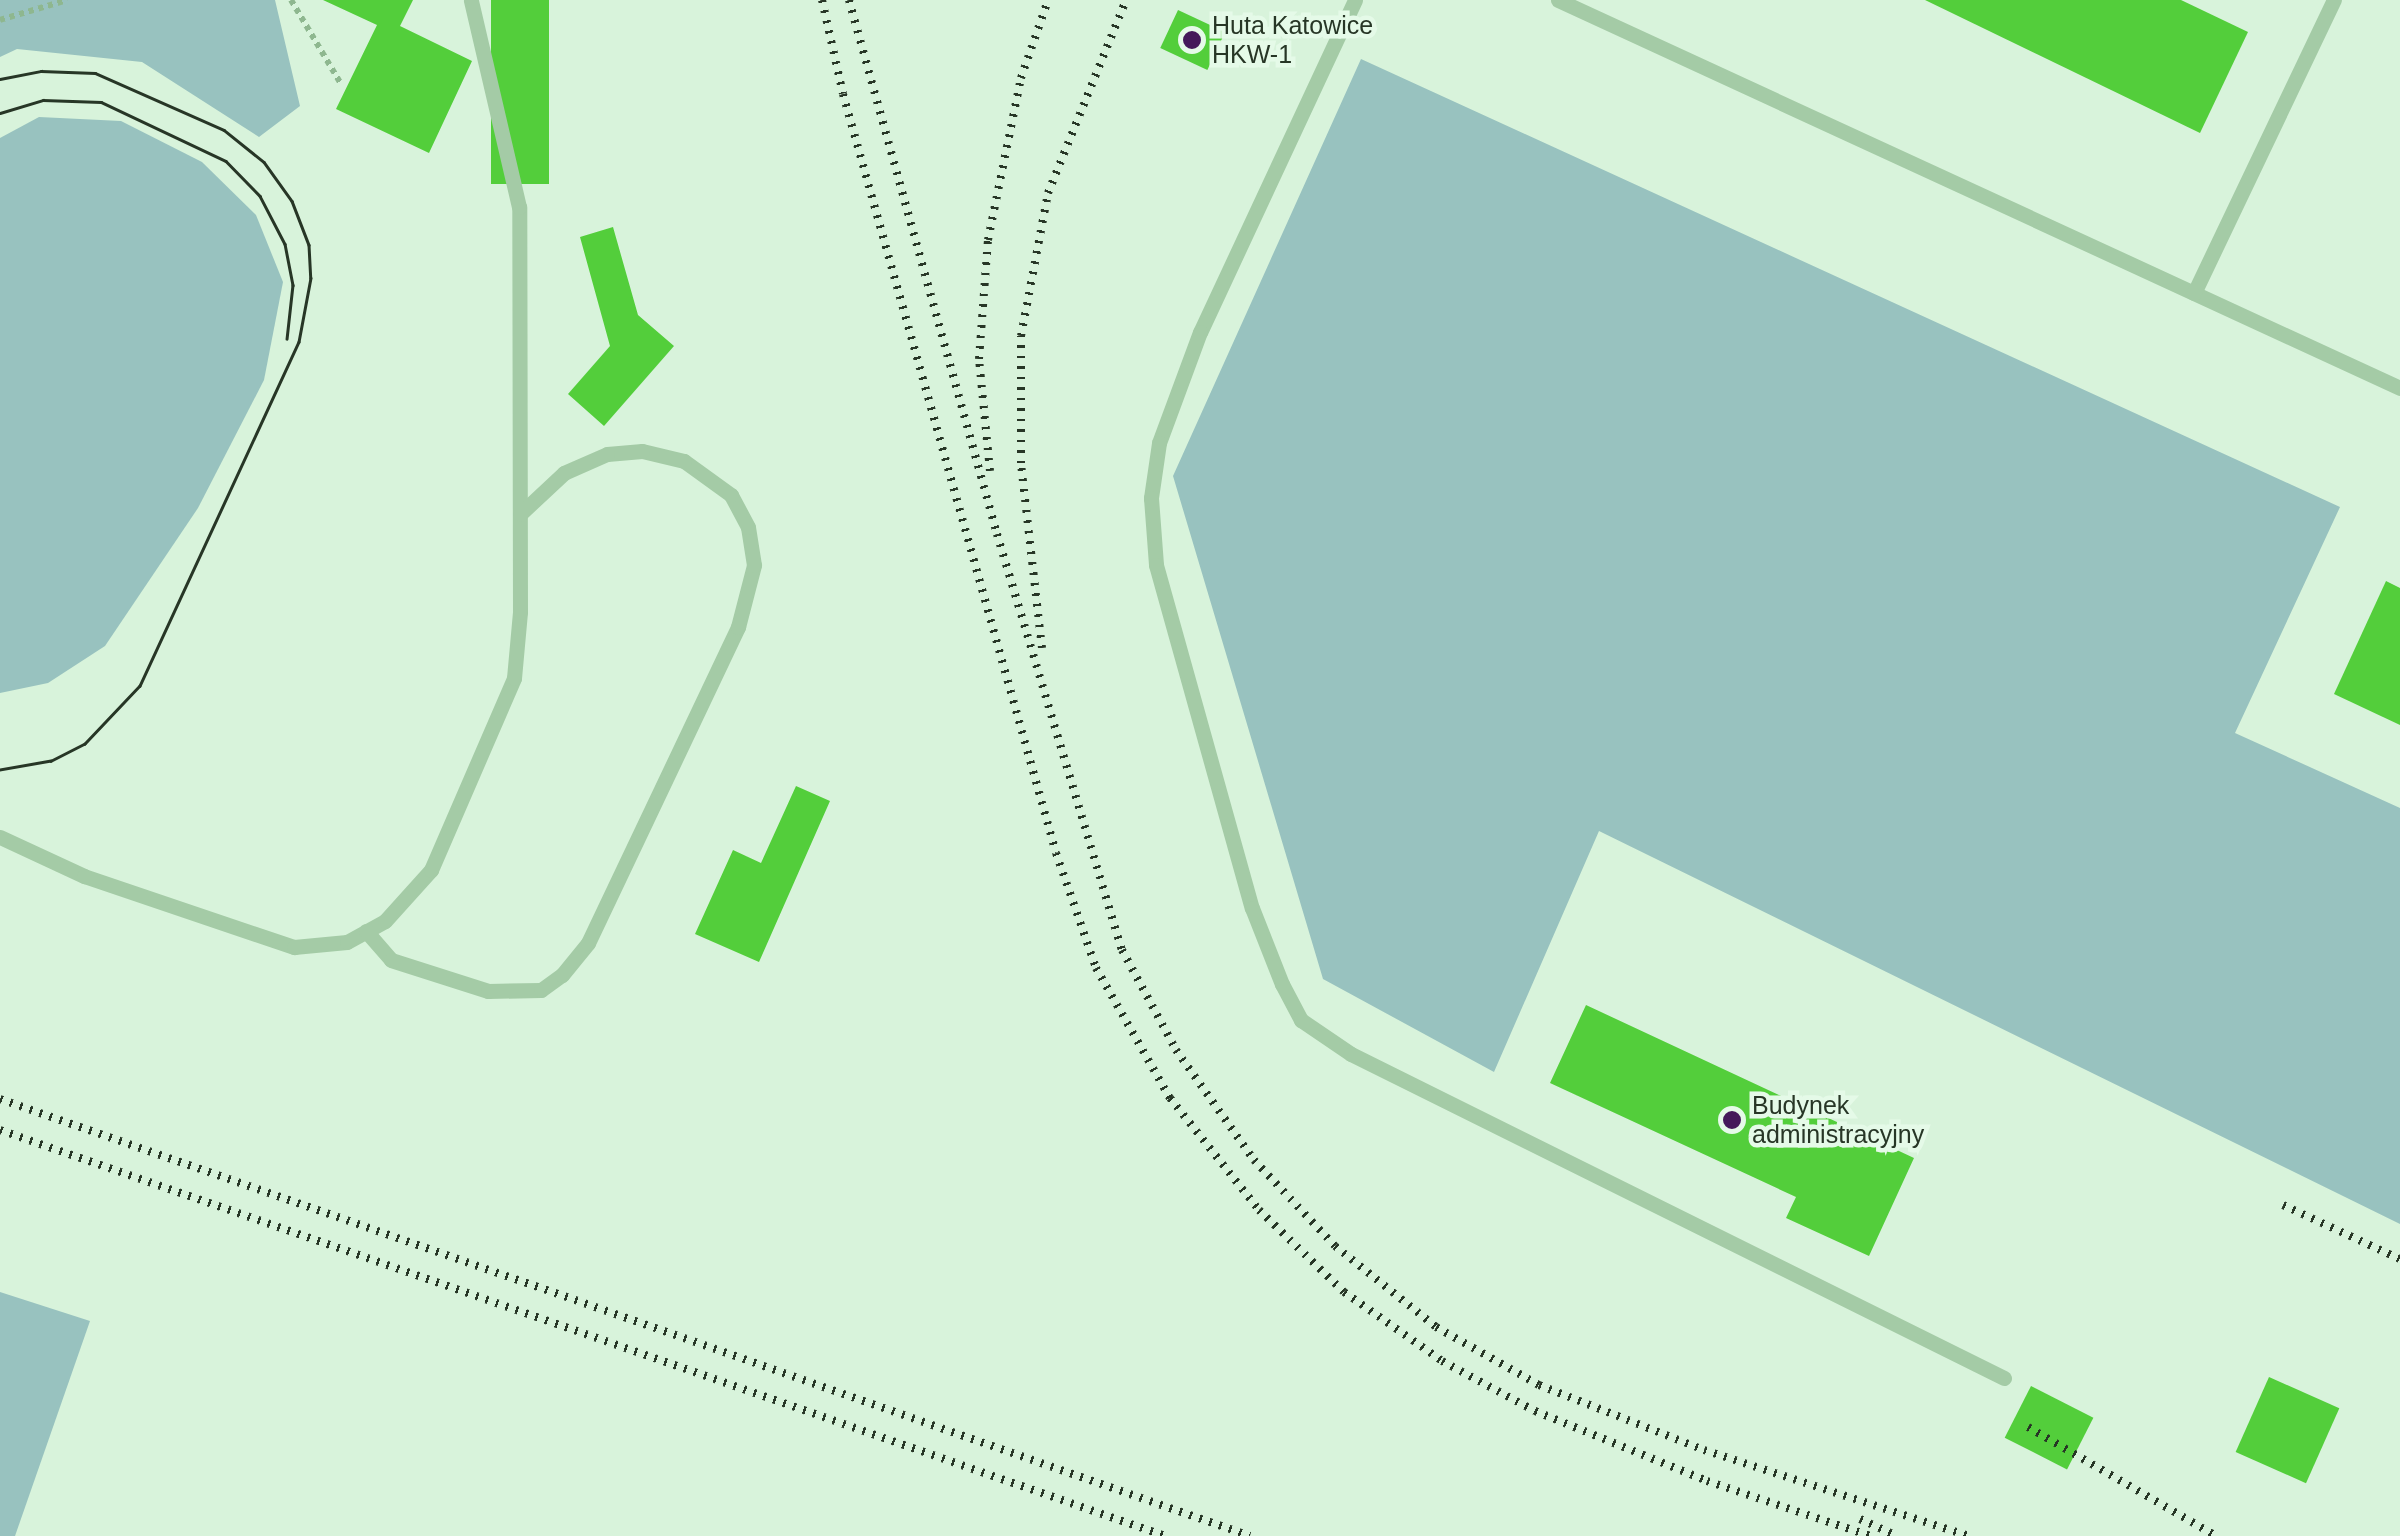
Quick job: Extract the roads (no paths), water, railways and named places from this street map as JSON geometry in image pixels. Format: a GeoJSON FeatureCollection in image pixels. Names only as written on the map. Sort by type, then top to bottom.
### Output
{"type":"FeatureCollection","features":[{"type":"Feature","properties":{"kind":"lane"},"geometry":{"type":"LineString","coordinates":[[0,837],[84,876],[294,947],[346,942],[366,931],[409,900],[431,870],[514,678],[520,514],[519,207],[471,0]]}},
{"type":"Feature","properties":{"kind":"lane"},"geometry":{"type":"LineString","coordinates":[[1355,0],[1200,332],[1158,442],[1151,498],[1156,566],[1252,908],[1282,984],[1301,1020],[1351,1054],[2004,1378]]}},
{"type":"Feature","properties":{"kind":"lane"},"geometry":{"type":"LineString","coordinates":[[1558,0],[2400,388]]}},
{"type":"Feature","properties":{"kind":"lane"},"geometry":{"type":"LineString","coordinates":[[2194,293],[2334,0]]}},
{"type":"Feature","properties":{"kind":"lane"},"geometry":{"type":"LineString","coordinates":[[366,931],[392,960],[488,991],[541,990],[562,975],[588,943],[738,627],[754,565],[748,527],[732,494],[684,461],[642,451],[606,454],[564,473],[520,514]]}},
{"type":"Feature","properties":{"kind":"tram line"},"geometry":{"type":"LineString","coordinates":[[0,79],[41,71],[95,73],[224,130],[264,162],[292,201],[309,245],[311,278],[299,342],[140,686],[85,744],[51,761],[0,770]]}},
{"type":"Feature","properties":{"kind":"tram line"},"geometry":{"type":"LineString","coordinates":[[0,113],[43,100],[101,102],[226,161],[260,196],[285,244],[293,285],[287,339]]}},
{"type":"Feature","properties":{"kind":"railway"},"geometry":{"type":"LineString","coordinates":[[822,0],[843,94],[1056,853],[1096,968],[1170,1098],[1259,1210],[1344,1292],[1442,1361],[1535,1411],[1707,1481],[1870,1536]]}},
{"type":"Feature","properties":{"kind":"railway"},"geometry":{"type":"LineString","coordinates":[[849,0],[997,534],[1122,950],[1176,1050],[1254,1160],[1335,1246],[1436,1327],[1539,1385],[1704,1450],[1968,1536]]}},
{"type":"Feature","properties":{"kind":"railway"},"geometry":{"type":"LineString","coordinates":[[990,471],[979,359],[988,240],[1021,78],[1048,0]]}},
{"type":"Feature","properties":{"kind":"railway"},"geometry":{"type":"LineString","coordinates":[[1042,648],[1021,463],[1021,336],[1048,193],[1126,0]]}},
{"type":"Feature","properties":{"kind":"railway"},"geometry":{"type":"LineString","coordinates":[[0,1099],[1250,1536]]}},
{"type":"Feature","properties":{"kind":"railway"},"geometry":{"type":"LineString","coordinates":[[0,1130],[1165,1536]]}},
{"type":"Feature","properties":{"kind":"railway"},"geometry":{"type":"LineString","coordinates":[[2283,1205],[2400,1259]]}},
{"type":"Feature","properties":{"kind":"railway"},"geometry":{"type":"LineString","coordinates":[[2028,1427],[2216,1536]]}},
{"type":"Feature","properties":{"kind":"railway"},"geometry":{"type":"LineString","coordinates":[[1860,1519],[1897,1536]]}},
{"type":"Feature","properties":{"kind":"place","name":"Huta Katowice HKW-1"},"geometry":{"type":"Point","coordinates":[1192,40]}},
{"type":"Feature","properties":{"kind":"place","name":"Budynek administracyjny"},"geometry":{"type":"Point","coordinates":[1732,1120]}}]}
